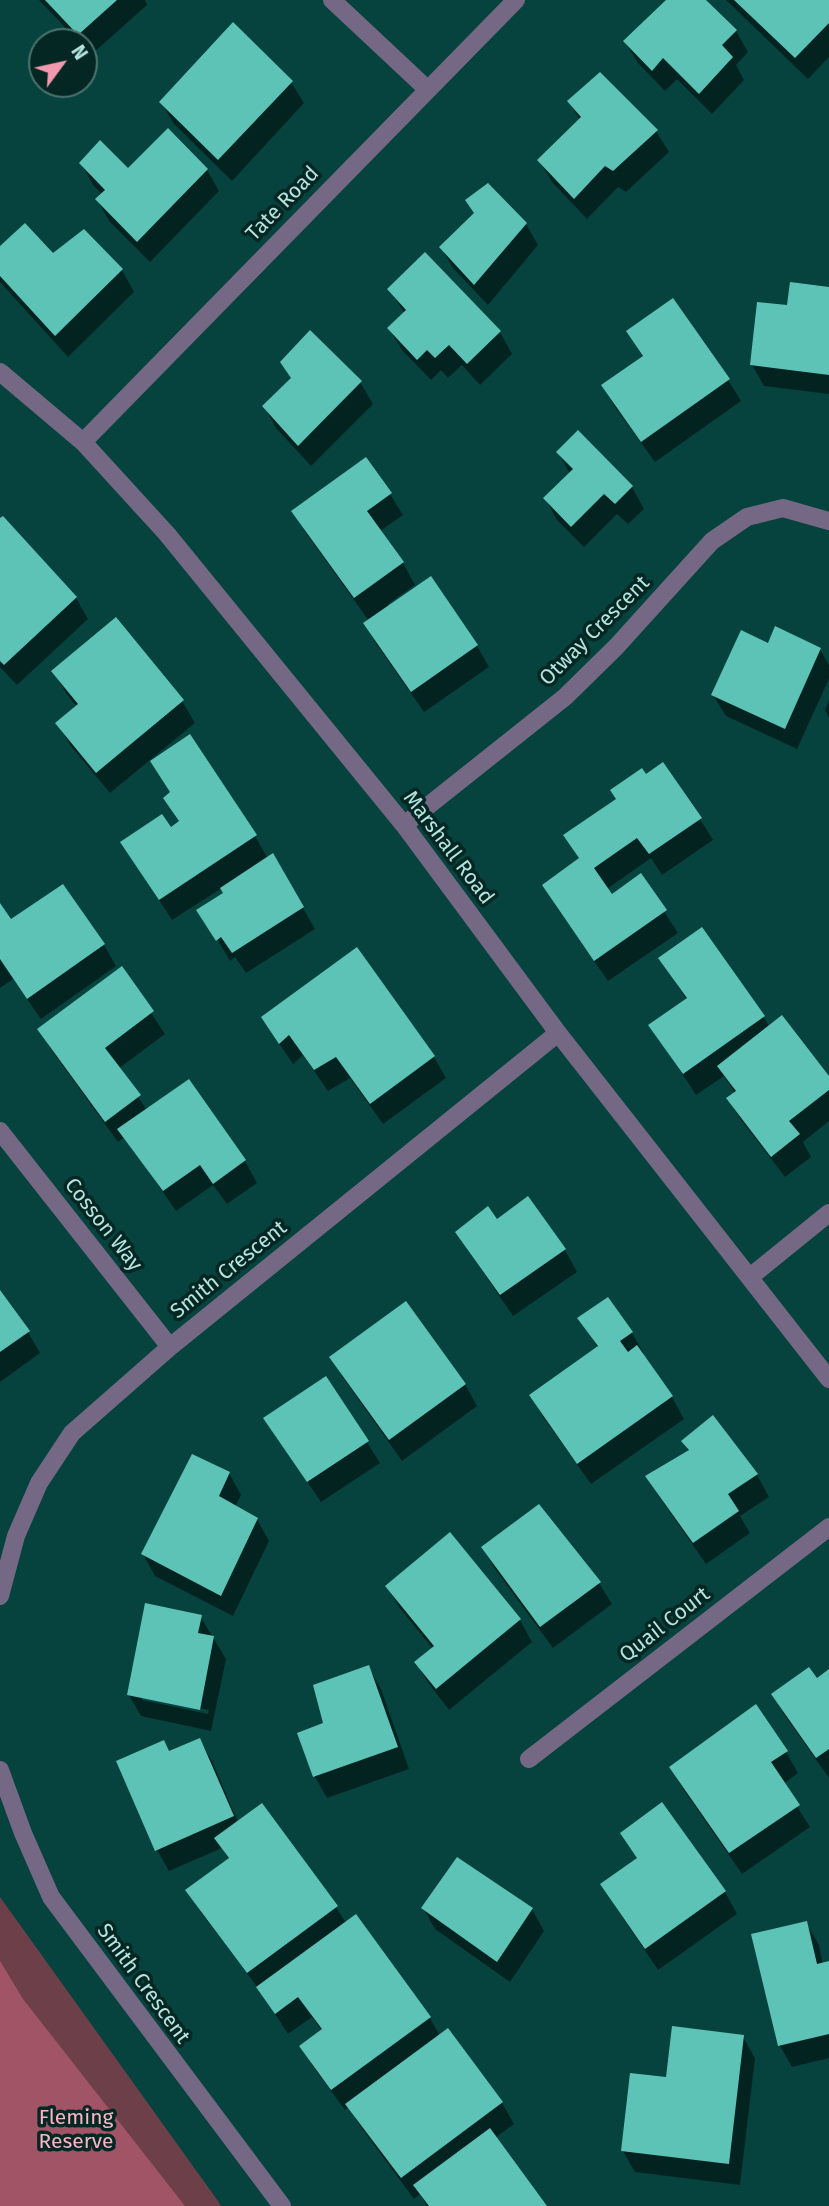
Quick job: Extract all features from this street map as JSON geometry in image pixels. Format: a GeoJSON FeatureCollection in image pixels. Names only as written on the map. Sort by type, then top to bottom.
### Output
{"type":"FeatureCollection","features":[{"type":"Feature","properties":{"kind":"street"},"geometry":{"type":"LineString","coordinates":[[332,0],[427,89]]}},
{"type":"Feature","properties":{"kind":"street","name":"Tate Road"},"geometry":{"type":"LineString","coordinates":[[83,442],[516,0]]}},
{"type":"Feature","properties":{"kind":"street","name":"Marshall Road"},"geometry":{"type":"LineString","coordinates":[[0,372],[83,442],[167,534],[404,825],[558,1033],[829,1379]]}},
{"type":"Feature","properties":{"kind":"street","name":"Otway Crescent"},"geometry":{"type":"LineString","coordinates":[[404,825],[565,697],[616,647],[712,541],[747,517],[783,508],[829,521]]}},
{"type":"Feature","properties":{"kind":"street","name":"Smith Crescent"},"geometry":{"type":"LineString","coordinates":[[0,1596],[21,1525],[39,1483],[72,1433],[170,1347],[558,1033]]}},
{"type":"Feature","properties":{"kind":"street","name":"Cosson Way"},"geometry":{"type":"LineString","coordinates":[[0,1131],[170,1347]]}},
{"type":"Feature","properties":{"kind":"street"},"geometry":{"type":"LineString","coordinates":[[750,1277],[829,1213]]}},
{"type":"Feature","properties":{"kind":"street","name":"Quail Court"},"geometry":{"type":"LineString","coordinates":[[529,1759],[829,1527]]}},
{"type":"Feature","properties":{"kind":"street","name":"Smith Crescent"},"geometry":{"type":"LineString","coordinates":[[0,1770],[23,1833],[51,1897],[282,2206]]}},
{"type":"Feature","properties":{"kind":"green space","name":"Fleming Reserve"},"geometry":{"type":"Polygon","coordinates":[[[0,1897],[218,2201],[221,2206],[0,2206],[0,1897]]]}},
{"type":"Feature","properties":{"kind":"green space","name":"Fleming Reserve"},"geometry":{"type":"Polygon","coordinates":[[[0,1961],[23,1999],[185,2206],[0,2206],[0,1961]]]}},
{"type":"Feature","properties":{"kind":"building"},"geometry":{"type":"Polygon","coordinates":[[[45,0],[117,0],[86,28],[71,28],[45,0]]]}},
{"type":"Feature","properties":{"kind":"building"},"geometry":{"type":"Polygon","coordinates":[[[666,0],[706,0],[737,30],[722,45],[733,57],[699,94],[663,58],[652,71],[623,41],[666,0]]]}},
{"type":"Feature","properties":{"kind":"building"},"geometry":{"type":"Polygon","coordinates":[[[734,0],[829,0],[829,23],[795,58],[734,0]]]}},
{"type":"Feature","properties":{"kind":"building"},"geometry":{"type":"Polygon","coordinates":[[[233,22],[293,81],[218,160],[159,102],[233,22]]]}},
{"type":"Feature","properties":{"kind":"building"},"geometry":{"type":"Polygon","coordinates":[[[600,72],[658,130],[613,171],[605,166],[574,199],[537,160],[581,117],[567,101],[600,72]]]}},
{"type":"Feature","properties":{"kind":"building"},"geometry":{"type":"Polygon","coordinates":[[[168,128],[208,169],[137,242],[95,199],[105,190],[79,163],[100,140],[128,168],[168,128]]]}},
{"type":"Feature","properties":{"kind":"building"},"geometry":{"type":"Polygon","coordinates":[[[488,183],[527,223],[474,285],[439,247],[474,213],[465,200],[488,183]]]}},
{"type":"Feature","properties":{"kind":"building"},"geometry":{"type":"Polygon","coordinates":[[[25,223],[53,253],[84,229],[123,269],[55,336],[0,276],[0,246],[25,223]]]}},
{"type":"Feature","properties":{"kind":"building"},"geometry":{"type":"Polygon","coordinates":[[[425,252],[501,331],[467,364],[449,345],[435,358],[427,350],[417,360],[387,328],[406,310],[387,289],[425,252]]]}},
{"type":"Feature","properties":{"kind":"building"},"geometry":{"type":"Polygon","coordinates":[[[790,282],[829,287],[829,375],[750,365],[757,302],[787,305],[790,282]]]}},
{"type":"Feature","properties":{"kind":"building"},"geometry":{"type":"Polygon","coordinates":[[[673,298],[730,379],[641,442],[601,385],[643,356],[626,331],[673,298]]]}},
{"type":"Feature","properties":{"kind":"building"},"geometry":{"type":"Polygon","coordinates":[[[310,330],[362,381],[298,446],[262,406],[291,378],[280,362],[310,330]]]}},
{"type":"Feature","properties":{"kind":"building"},"geometry":{"type":"Polygon","coordinates":[[[578,430],[633,486],[615,504],[604,494],[571,527],[543,498],[573,469],[556,452],[578,430]]]}},
{"type":"Feature","properties":{"kind":"building"},"geometry":{"type":"Polygon","coordinates":[[[366,457],[392,493],[367,511],[404,562],[354,598],[291,511],[366,457]]]}},
{"type":"Feature","properties":{"kind":"building"},"geometry":{"type":"Polygon","coordinates":[[[3,516],[77,597],[4,665],[0,661],[0,518],[3,516]]]}},
{"type":"Feature","properties":{"kind":"building"},"geometry":{"type":"Polygon","coordinates":[[[431,576],[478,645],[411,692],[363,623],[431,576]]]}},
{"type":"Feature","properties":{"kind":"building"},"geometry":{"type":"Polygon","coordinates":[[[116,617],[184,700],[96,773],[55,723],[78,704],[51,671],[116,617]]]}},
{"type":"Feature","properties":{"kind":"building"},"geometry":{"type":"Polygon","coordinates":[[[775,626],[821,648],[785,729],[711,695],[741,630],[768,643],[775,626]]]}},
{"type":"Feature","properties":{"kind":"building"},"geometry":{"type":"Polygon","coordinates":[[[190,734],[257,835],[159,900],[120,842],[162,814],[171,827],[179,821],[163,798],[170,792],[150,761],[190,734]]]}},
{"type":"Feature","properties":{"kind":"building"},"geometry":{"type":"Polygon","coordinates":[[[663,762],[702,818],[649,854],[637,838],[594,868],[612,894],[641,873],[667,910],[594,961],[542,885],[579,858],[563,835],[616,799],[610,790],[642,768],[646,774],[663,762]]]}},
{"type":"Feature","properties":{"kind":"building"},"geometry":{"type":"Polygon","coordinates":[[[273,853],[304,907],[232,953],[221,937],[216,941],[196,910],[223,893],[220,888],[273,853]]]}},
{"type":"Feature","properties":{"kind":"building"},"geometry":{"type":"Polygon","coordinates":[[[63,884],[105,944],[27,999],[0,959],[0,903],[11,919],[63,884]]]}},
{"type":"Feature","properties":{"kind":"building"},"geometry":{"type":"Polygon","coordinates":[[[702,927],[765,1016],[683,1074],[648,1025],[687,998],[658,958],[702,927]]]}},
{"type":"Feature","properties":{"kind":"building"},"geometry":{"type":"Polygon","coordinates":[[[357,947],[435,1056],[370,1104],[336,1057],[314,1070],[289,1035],[279,1044],[261,1017],[357,947]]]}},
{"type":"Feature","properties":{"kind":"building"},"geometry":{"type":"Polygon","coordinates":[[[122,966],[154,1011],[105,1048],[141,1095],[105,1122],[37,1029],[122,966]]]}},
{"type":"Feature","properties":{"kind":"building"},"geometry":{"type":"Polygon","coordinates":[[[782,1015],[829,1076],[829,1090],[789,1121],[800,1134],[771,1157],[726,1098],[736,1091],[717,1066],[782,1015]]]}},
{"type":"Feature","properties":{"kind":"building"},"geometry":{"type":"Polygon","coordinates":[[[189,1079],[246,1160],[213,1184],[200,1165],[163,1191],[117,1129],[189,1079]]]}},
{"type":"Feature","properties":{"kind":"building"},"geometry":{"type":"Polygon","coordinates":[[[528,1196],[566,1249],[500,1295],[455,1232],[488,1206],[497,1219],[528,1196]]]}},
{"type":"Feature","properties":{"kind":"building"},"geometry":{"type":"Polygon","coordinates":[[[0,1290],[30,1331],[0,1352],[0,1290]]]}},
{"type":"Feature","properties":{"kind":"building"},"geometry":{"type":"Polygon","coordinates":[[[608,1297],[633,1332],[620,1341],[628,1352],[637,1345],[673,1396],[577,1464],[529,1395],[598,1346],[577,1318],[608,1297]]]}},
{"type":"Feature","properties":{"kind":"building"},"geometry":{"type":"Polygon","coordinates":[[[406,1301],[466,1384],[389,1440],[329,1357],[406,1301]]]}},
{"type":"Feature","properties":{"kind":"building"},"geometry":{"type":"Polygon","coordinates":[[[326,1376],[369,1441],[307,1482],[263,1418],[326,1376]]]}},
{"type":"Feature","properties":{"kind":"building"},"geometry":{"type":"Polygon","coordinates":[[[713,1415],[758,1474],[728,1494],[739,1511],[693,1543],[645,1476],[689,1450],[681,1441],[713,1415]]]}},
{"type":"Feature","properties":{"kind":"building"},"geometry":{"type":"Polygon","coordinates":[[[192,1454],[230,1472],[219,1496],[258,1518],[221,1596],[141,1554],[192,1454]]]}},
{"type":"Feature","properties":{"kind":"building"},"geometry":{"type":"Polygon","coordinates":[[[539,1504],[601,1582],[540,1627],[481,1547],[539,1504]]]}},
{"type":"Feature","properties":{"kind":"building"},"geometry":{"type":"Polygon","coordinates":[[[450,1532],[521,1619],[436,1689],[414,1662],[434,1646],[385,1586],[450,1532]]]}},
{"type":"Feature","properties":{"kind":"building"},"geometry":{"type":"Polygon","coordinates":[[[145,1603],[202,1615],[198,1633],[214,1636],[200,1710],[127,1695],[145,1603]]]}},
{"type":"Feature","properties":{"kind":"building"},"geometry":{"type":"Polygon","coordinates":[[[369,1665],[398,1747],[313,1777],[297,1733],[323,1723],[313,1685],[369,1665]]]}},
{"type":"Feature","properties":{"kind":"building"},"geometry":{"type":"Polygon","coordinates":[[[809,1667],[817,1678],[829,1669],[829,1749],[816,1758],[771,1694],[809,1667]]]}},
{"type":"Feature","properties":{"kind":"building"},"geometry":{"type":"Polygon","coordinates":[[[756,1704],[788,1751],[771,1762],[800,1805],[729,1853],[669,1767],[756,1704]]]}},
{"type":"Feature","properties":{"kind":"building"},"geometry":{"type":"Polygon","coordinates":[[[200,1738],[234,1816],[155,1851],[116,1761],[164,1740],[169,1751],[200,1738]]]}},
{"type":"Feature","properties":{"kind":"building"},"geometry":{"type":"Polygon","coordinates":[[[662,1802],[726,1891],[645,1949],[600,1884],[637,1858],[620,1833],[662,1802]]]}},
{"type":"Feature","properties":{"kind":"building"},"geometry":{"type":"Polygon","coordinates":[[[262,1803],[338,1906],[247,1973],[185,1890],[229,1858],[214,1838],[262,1803]]]}},
{"type":"Feature","properties":{"kind":"building"},"geometry":{"type":"Polygon","coordinates":[[[457,1857],[533,1908],[497,1962],[421,1908],[457,1857]]]}},
{"type":"Feature","properties":{"kind":"building"},"geometry":{"type":"Polygon","coordinates":[[[356,1914],[431,2017],[331,2090],[299,2046],[322,2029],[298,1997],[275,2014],[256,1987],[356,1914]]]}},
{"type":"Feature","properties":{"kind":"building"},"geometry":{"type":"Polygon","coordinates":[[[807,1921],[817,1964],[829,1961],[829,2034],[778,2046],[751,1934],[807,1921]]]}},
{"type":"Feature","properties":{"kind":"building"},"geometry":{"type":"Polygon","coordinates":[[[672,2026],[744,2035],[729,2164],[621,2151],[630,2073],[666,2077],[672,2026]]]}},
{"type":"Feature","properties":{"kind":"building"},"geometry":{"type":"Polygon","coordinates":[[[448,2028],[503,2102],[401,2178],[345,2104],[448,2028]]]}},
{"type":"Feature","properties":{"kind":"building"},"geometry":{"type":"Polygon","coordinates":[[[490,2128],[547,2206],[429,2206],[413,2185],[490,2128]]]}}]}
